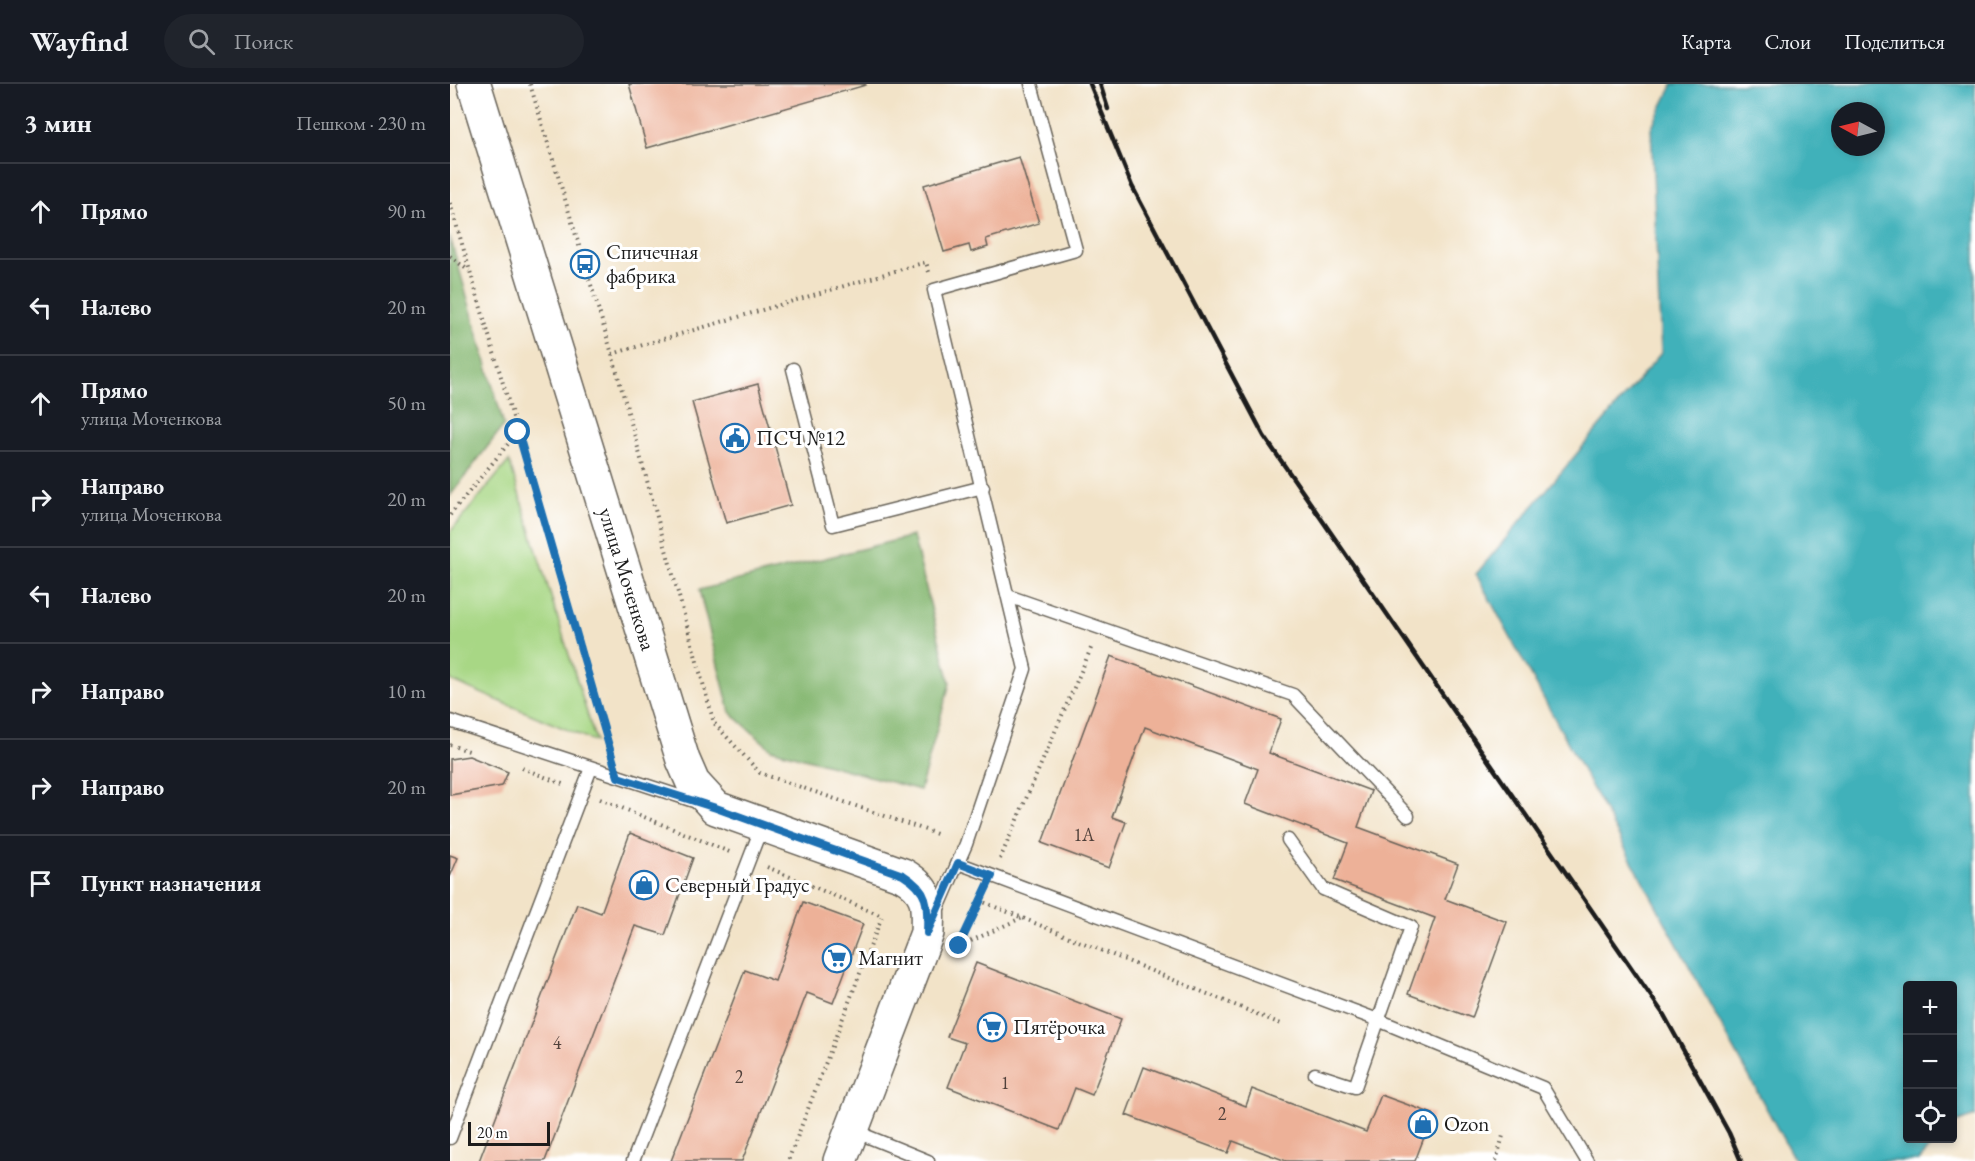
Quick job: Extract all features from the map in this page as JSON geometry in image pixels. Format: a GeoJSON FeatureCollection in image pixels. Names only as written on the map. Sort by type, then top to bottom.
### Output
{"type":"FeatureCollection","features":[{"type":"Feature","properties":{"kind":"street","name":"улица Моченкова"},"geometry":{"type":"LineString","coordinates":[[474,84],[682,760],[693,783],[716,808],[903,875],[916,883],[924,894],[927,933]]}},
{"type":"Feature","properties":{"kind":"street"},"geometry":{"type":"LineString","coordinates":[[840,1161],[927,933]]}},
{"type":"Feature","properties":{"kind":"lane"},"geometry":{"type":"LineString","coordinates":[[927,933],[958,863],[1025,669],[934,290],[1076,250],[1030,84]]}},
{"type":"Feature","properties":{"kind":"lane"},"geometry":{"type":"LineString","coordinates":[[793,369],[833,525],[983,487]]}},
{"type":"Feature","properties":{"kind":"lane"},"geometry":{"type":"LineString","coordinates":[[1008,596],[1293,695],[1408,816]]}},
{"type":"Feature","properties":{"kind":"lane"},"geometry":{"type":"LineString","coordinates":[[450,721],[716,808]]}},
{"type":"Feature","properties":{"kind":"lane"},"geometry":{"type":"LineString","coordinates":[[450,1138],[591,768]]}},
{"type":"Feature","properties":{"kind":"lane"},"geometry":{"type":"LineString","coordinates":[[633,1161],[762,826]]}},
{"type":"Feature","properties":{"kind":"lane"},"geometry":{"type":"LineString","coordinates":[[1288,840],[1323,889],[1411,927],[1355,1087],[1315,1074]]}},
{"type":"Feature","properties":{"kind":"lane"},"geometry":{"type":"LineString","coordinates":[[958,863],[1378,1020],[1543,1088],[1587,1161]]}},
{"type":"Feature","properties":{"kind":"lane"},"geometry":{"type":"LineString","coordinates":[[852,1130],[928,1161]]}},
{"type":"Feature","properties":{"kind":"path"},"geometry":{"type":"LineString","coordinates":[[530,84],[612,354],[714,723],[760,773],[937,834]]}},
{"type":"Feature","properties":{"kind":"path"},"geometry":{"type":"LineString","coordinates":[[450,203],[618,777]]}},
{"type":"Feature","properties":{"kind":"path"},"geometry":{"type":"LineString","coordinates":[[450,256],[470,271]]}},
{"type":"Feature","properties":{"kind":"path"},"geometry":{"type":"LineString","coordinates":[[612,354],[926,262],[934,290]]}},
{"type":"Feature","properties":{"kind":"path"},"geometry":{"type":"LineString","coordinates":[[450,515],[518,432]]}},
{"type":"Feature","properties":{"kind":"path"},"geometry":{"type":"LineString","coordinates":[[1021,918],[959,946],[981,901],[1099,628]]}},
{"type":"Feature","properties":{"kind":"path"},"geometry":{"type":"LineString","coordinates":[[450,745],[480,754]]}},
{"type":"Feature","properties":{"kind":"path"},"geometry":{"type":"LineString","coordinates":[[520,767],[882,916],[788,1161]]}},
{"type":"Feature","properties":{"kind":"path"},"geometry":{"type":"LineString","coordinates":[[981,901],[1281,1024]]}},
{"type":"Feature","properties":{"kind":"path"},"geometry":{"type":"LineString","coordinates":[[1496,1161],[1504,1132]]}},
{"type":"Feature","properties":{"kind":"green space"},"geometry":{"type":"Polygon","coordinates":[[[450,237],[504,425],[450,496],[450,237]]]}},
{"type":"Feature","properties":{"kind":"green space"},"geometry":{"type":"Polygon","coordinates":[[[509,461],[596,742],[450,680],[450,532],[509,461]]]}},
{"type":"Feature","properties":{"kind":"green space"},"geometry":{"type":"Polygon","coordinates":[[[913,536],[950,683],[920,790],[771,749],[730,712],[699,590],[913,536]]]}},
{"type":"Feature","properties":{"kind":"water"},"geometry":{"type":"Polygon","coordinates":[[[1673,84],[1975,84],[1975,1116],[1957,1123],[1957,981],[1903,981],[1903,1143],[1935,1143],[1919,1161],[1795,1161],[1476,574],[1661,353],[1651,128],[1673,84]]]}},
{"type":"Feature","properties":{"kind":"building"},"geometry":{"type":"Polygon","coordinates":[[[629,84],[865,84],[866,85],[647,148],[629,84]]]}},
{"type":"Feature","properties":{"kind":"building"},"geometry":{"type":"Polygon","coordinates":[[[1019,157],[1039,223],[986,239],[988,247],[971,252],[969,245],[944,252],[924,185],[1019,157]]]}},
{"type":"Feature","properties":{"kind":"building"},"geometry":{"type":"Polygon","coordinates":[[[758,384],[791,505],[726,523],[692,402],[758,384]]]}},
{"type":"Feature","properties":{"kind":"building"},"geometry":{"type":"Polygon","coordinates":[[[1111,656],[1281,719],[1269,753],[1371,791],[1358,827],[1458,864],[1445,899],[1507,922],[1472,1018],[1408,994],[1435,918],[1334,880],[1348,843],[1245,804],[1258,769],[1145,727],[1112,817],[1126,822],[1109,868],[1042,843],[1111,656]]]}},
{"type":"Feature","properties":{"kind":"building"},"geometry":{"type":"Polygon","coordinates":[[[469,756],[508,772],[502,786],[450,795],[450,759],[469,756]]]}},
{"type":"Feature","properties":{"kind":"building"},"geometry":{"type":"Polygon","coordinates":[[[630,833],[693,858],[665,935],[635,926],[545,1161],[479,1161],[577,904],[601,913],[630,833]]]}},
{"type":"Feature","properties":{"kind":"building"},"geometry":{"type":"Polygon","coordinates":[[[450,855],[458,858],[450,877],[450,855]]]}},
{"type":"Feature","properties":{"kind":"building"},"geometry":{"type":"Polygon","coordinates":[[[803,902],[863,924],[833,1003],[807,993],[742,1161],[671,1161],[745,970],[775,981],[803,902]]]}},
{"type":"Feature","properties":{"kind":"building"},"geometry":{"type":"Polygon","coordinates":[[[976,963],[1121,1019],[1092,1095],[1075,1088],[1059,1130],[948,1087],[965,1043],[947,1037],[976,963]]]}},
{"type":"Feature","properties":{"kind":"building"},"geometry":{"type":"Polygon","coordinates":[[[1144,1067],[1246,1106],[1252,1089],[1366,1132],[1381,1095],[1433,1114],[1415,1161],[1286,1161],[1233,1141],[1228,1153],[1126,1115],[1144,1067]]]}},
{"type":"Feature","properties":{"kind":"railway"},"geometry":{"type":"LineString","coordinates":[[1090,84],[1132,186],[1264,436],[1664,1015],[1729,1133],[1741,1161]]}},
{"type":"Feature","properties":{"kind":"railway"},"geometry":{"type":"LineString","coordinates":[[1100,84],[1108,109]]}},
{"type":"Feature","properties":{"kind":"place","name":"Спичечная фабрика"},"geometry":{"type":"Point","coordinates":[585,264]}},
{"type":"Feature","properties":{"kind":"place","name":"ПСЧ №12"},"geometry":{"type":"Point","coordinates":[735,438]}},
{"type":"Feature","properties":{"kind":"place","name":"Северный Градус"},"geometry":{"type":"Point","coordinates":[644,885]}},
{"type":"Feature","properties":{"kind":"place","name":"Магнит"},"geometry":{"type":"Point","coordinates":[837,958]}},
{"type":"Feature","properties":{"kind":"place","name":"Пятёрочка"},"geometry":{"type":"Point","coordinates":[992,1027]}},
{"type":"Feature","properties":{"kind":"place","name":"Ozon"},"geometry":{"type":"Point","coordinates":[1423,1124]}},
{"type":"Feature","properties":{"kind":"route"},"geometry":{"type":"LineString","coordinates":[[518,432],[618,777],[716,808],[903,875],[916,883],[924,894],[927,933],[958,863],[992,876],[959,946]]}}]}
